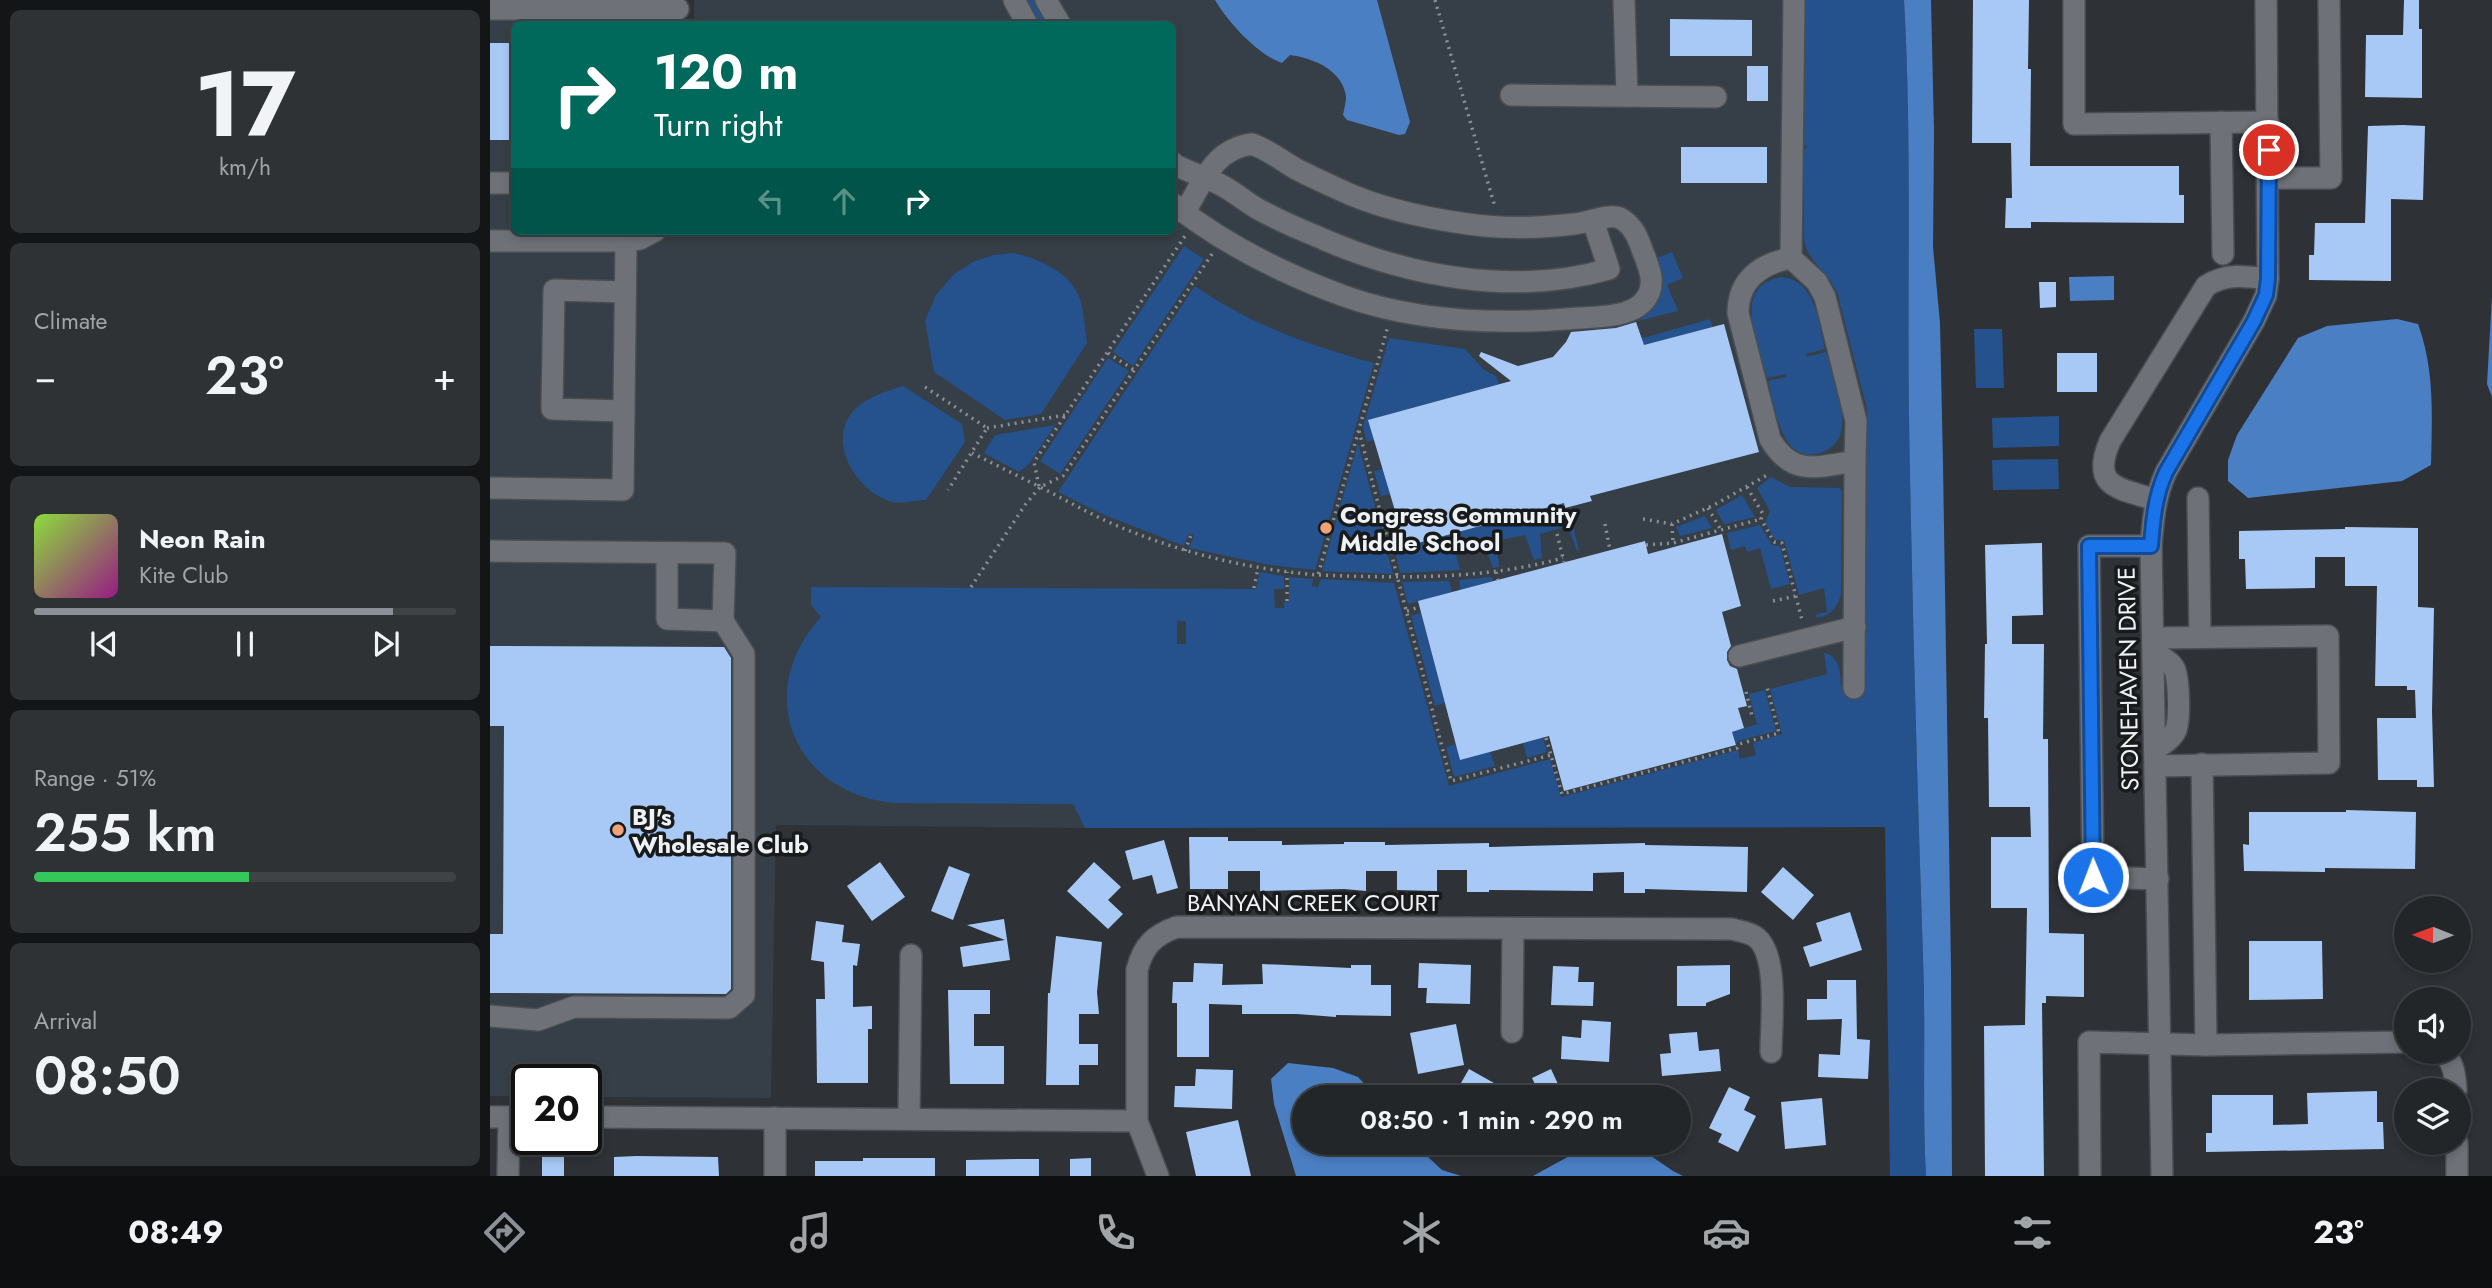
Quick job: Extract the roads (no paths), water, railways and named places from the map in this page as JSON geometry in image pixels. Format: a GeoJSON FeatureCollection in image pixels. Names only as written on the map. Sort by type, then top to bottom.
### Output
{"type":"FeatureCollection","features":[{"type":"Feature","properties":{"kind":"street"},"geometry":{"type":"LineString","coordinates":[[1014,0],[1025,21]]}},
{"type":"Feature","properties":{"kind":"street"},"geometry":{"type":"LineString","coordinates":[[1046,0],[1058,21]]}},
{"type":"Feature","properties":{"kind":"street"},"geometry":{"type":"LineString","coordinates":[[1624,0],[1627,96]]}},
{"type":"Feature","properties":{"kind":"street"},"geometry":{"type":"LineString","coordinates":[[1794,0],[1791,258],[1817,282],[1825,297],[1856,421],[1854,688]]}},
{"type":"Feature","properties":{"kind":"street"},"geometry":{"type":"LineString","coordinates":[[2074,0],[2074,124],[2268,122]]}},
{"type":"Feature","properties":{"kind":"street","name":"STONEHAVEN DRIVE"},"geometry":{"type":"LineString","coordinates":[[2162,1176],[2151,546],[2153,518],[2166,472],[2254,321],[2266,295],[2269,178],[2266,0]]}},
{"type":"Feature","properties":{"kind":"street"},"geometry":{"type":"LineString","coordinates":[[2269,178],[2331,178],[2329,0]]}},
{"type":"Feature","properties":{"kind":"street"},"geometry":{"type":"LineString","coordinates":[[490,9],[629,5],[677,11]]}},
{"type":"Feature","properties":{"kind":"street"},"geometry":{"type":"LineString","coordinates":[[1511,95],[1716,97]]}},
{"type":"Feature","properties":{"kind":"street"},"geometry":{"type":"LineString","coordinates":[[2221,122],[2223,254]]}},
{"type":"Feature","properties":{"kind":"street"},"geometry":{"type":"LineString","coordinates":[[1252,144],[1340,190],[1382,206],[1425,217],[1470,225],[1524,227],[1593,221],[1616,216],[1634,230],[1651,272],[1652,283],[1643,303],[1624,312],[1589,317],[1526,322],[1478,321],[1415,314],[1346,297],[1282,271],[1182,216],[1204,178],[1225,153],[1239,146],[1252,144]]}},
{"type":"Feature","properties":{"kind":"street"},"geometry":{"type":"LineString","coordinates":[[1176,164],[1218,183],[1259,209],[1316,237],[1368,257],[1429,274],[1495,280],[1548,280],[1609,269],[1593,221]]}},
{"type":"Feature","properties":{"kind":"street"},"geometry":{"type":"LineString","coordinates":[[490,183],[511,183]]}},
{"type":"Feature","properties":{"kind":"street"},"geometry":{"type":"LineString","coordinates":[[490,241],[626,241],[648,235]]}},
{"type":"Feature","properties":{"kind":"street"},"geometry":{"type":"LineString","coordinates":[[490,488],[623,490],[626,241]]}},
{"type":"Feature","properties":{"kind":"street"},"geometry":{"type":"LineString","coordinates":[[1791,258],[1773,261],[1751,276],[1740,292],[1738,302],[1738,313],[1770,439],[1777,452],[1797,466],[1818,467],[1855,461]]}},
{"type":"Feature","properties":{"kind":"street"},"geometry":{"type":"LineString","coordinates":[[2157,500],[2121,489],[2105,479],[2103,458],[2110,441],[2206,286],[2223,277],[2268,279]]}},
{"type":"Feature","properties":{"kind":"street"},"geometry":{"type":"LineString","coordinates":[[624,411],[552,409],[555,290],[625,292]]}},
{"type":"Feature","properties":{"kind":"street"},"geometry":{"type":"LineString","coordinates":[[2198,498],[2200,637]]}},
{"type":"Feature","properties":{"kind":"street"},"geometry":{"type":"LineString","coordinates":[[2151,546],[2089,546],[2093,877],[2158,878]]}},
{"type":"Feature","properties":{"kind":"street"},"geometry":{"type":"LineString","coordinates":[[490,551],[724,553],[723,621],[744,654],[744,995],[729,1008],[574,1007],[538,1020],[490,1016]]}},
{"type":"Feature","properties":{"kind":"street"},"geometry":{"type":"LineString","coordinates":[[667,553],[667,619],[723,621]]}},
{"type":"Feature","properties":{"kind":"street"},"geometry":{"type":"LineString","coordinates":[[1739,656],[1855,627]]}},
{"type":"Feature","properties":{"kind":"street"},"geometry":{"type":"LineString","coordinates":[[2154,645],[2200,637],[2328,636],[2329,763],[2202,764],[2156,757]]}},
{"type":"Feature","properties":{"kind":"street"},"geometry":{"type":"LineString","coordinates":[[2202,764],[2206,1045]]}},
{"type":"Feature","properties":{"kind":"street","name":"BANYAN CREEK COURT"},"geometry":{"type":"LineString","coordinates":[[1158,1176],[1137,1121],[1137,970],[1141,954],[1149,942],[1162,932],[1177,927],[1731,929],[1757,938],[1765,950],[1771,968],[1771,1052]]}},
{"type":"Feature","properties":{"kind":"street"},"geometry":{"type":"LineString","coordinates":[[1512,1032],[1513,929]]}},
{"type":"Feature","properties":{"kind":"street"},"geometry":{"type":"LineString","coordinates":[[909,1119],[911,955]]}},
{"type":"Feature","properties":{"kind":"street"},"geometry":{"type":"LineString","coordinates":[[2090,1176],[2089,1042],[2206,1045],[2394,1042]]}},
{"type":"Feature","properties":{"kind":"street"},"geometry":{"type":"LineString","coordinates":[[508,1176],[509,1117]]}},
{"type":"Feature","properties":{"kind":"street"},"geometry":{"type":"LineString","coordinates":[[602,1117],[1137,1121]]}},
{"type":"Feature","properties":{"kind":"street"},"geometry":{"type":"LineString","coordinates":[[775,1118],[775,1176]]}},
{"type":"Feature","properties":{"kind":"street"},"geometry":{"type":"LineString","coordinates":[[2457,1155],[2458,1176]]}},
{"type":"Feature","properties":{"kind":"place","name":"Congress Community Middle School"},"geometry":{"type":"Point","coordinates":[1326,528]}},
{"type":"Feature","properties":{"kind":"place","name":"BJ's Wholesale Club"},"geometry":{"type":"Point","coordinates":[618,830]}}]}
